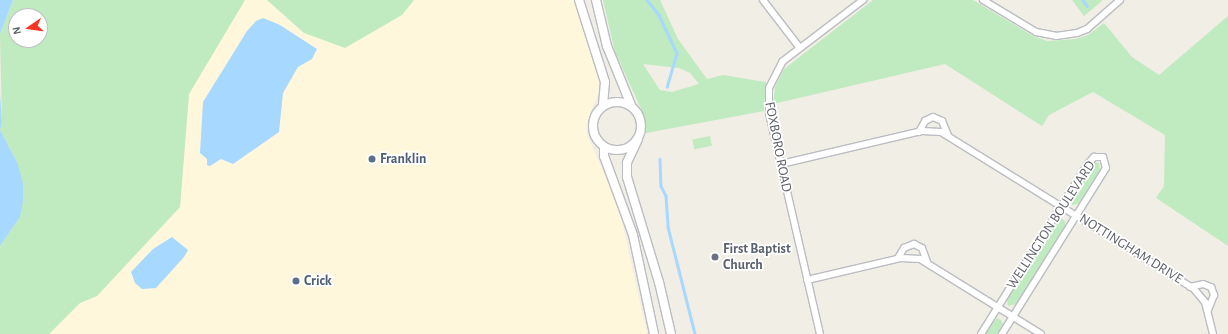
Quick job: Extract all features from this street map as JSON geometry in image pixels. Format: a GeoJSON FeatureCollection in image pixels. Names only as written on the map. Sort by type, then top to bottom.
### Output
{"type":"FeatureCollection","features":[{"type":"Feature","properties":{"kind":"street"},"geometry":{"type":"LineString","coordinates":[[579,0],[605,82],[603,106]]}},
{"type":"Feature","properties":{"kind":"street"},"geometry":{"type":"LineString","coordinates":[[596,0],[607,46],[631,105],[642,121],[638,139],[627,163],[627,177],[659,282],[671,334]]}},
{"type":"Feature","properties":{"kind":"street"},"geometry":{"type":"LineString","coordinates":[[763,0],[799,47]]}},
{"type":"Feature","properties":{"kind":"street","name":"FOXBORO ROAD"},"geometry":{"type":"LineString","coordinates":[[820,334],[768,109],[769,88],[777,69],[799,47],[863,0]]}},
{"type":"Feature","properties":{"kind":"street"},"geometry":{"type":"LineString","coordinates":[[983,0],[1036,32],[1056,36],[1077,33],[1086,29],[1120,0]]}},
{"type":"Feature","properties":{"kind":"street"},"geometry":{"type":"LineString","coordinates":[[631,105],[612,102],[603,106],[597,113],[593,132],[604,147],[607,166],[633,235],[654,334]]}},
{"type":"Feature","properties":{"kind":"street","name":"NOTTINGHAM DRIVE"},"geometry":{"type":"LineString","coordinates":[[919,132],[926,120],[933,117],[942,121],[948,136]]}},
{"type":"Feature","properties":{"kind":"street","name":"NOTTINGHAM DRIVE"},"geometry":{"type":"LineString","coordinates":[[781,164],[933,130],[948,136],[1076,214],[1190,287],[1201,295],[1208,310],[1214,334]]}},
{"type":"Feature","properties":{"kind":"street"},"geometry":{"type":"LineString","coordinates":[[604,147],[623,150],[638,139]]}},
{"type":"Feature","properties":{"kind":"street","name":"WELLINGTON BOULEVARD"},"geometry":{"type":"LineString","coordinates":[[982,334],[1061,205],[1092,159],[1103,157],[1106,168],[1002,334]]}},
{"type":"Feature","properties":{"kind":"street"},"geometry":{"type":"LineString","coordinates":[[898,258],[904,248],[914,244],[922,248],[927,262]]}},
{"type":"Feature","properties":{"kind":"street"},"geometry":{"type":"LineString","coordinates":[[808,280],[898,258],[912,257],[927,262],[1041,334]]}},
{"type":"Feature","properties":{"kind":"street","name":"NOTTINGHAM DRIVE"},"geometry":{"type":"LineString","coordinates":[[1190,287],[1204,284],[1211,287],[1214,295],[1208,310]]}},
{"type":"Feature","properties":{"kind":"shaded area"},"geometry":{"type":"Polygon","coordinates":[[[245,0],[267,0],[304,33],[402,15],[414,0],[574,0],[599,81],[598,94],[586,125],[587,135],[619,208],[647,334],[49,334],[80,303],[97,296],[180,207],[189,94],[245,0]]]}},
{"type":"Feature","properties":{"kind":"green space"},"geometry":{"type":"Polygon","coordinates":[[[13,0],[245,0],[189,94],[180,207],[97,296],[80,303],[49,334],[0,334],[0,246],[20,217],[17,162],[0,130],[2,123],[0,34],[8,13],[8,48],[48,48],[48,8],[10,8],[13,0]]]}},
{"type":"Feature","properties":{"kind":"green space"},"geometry":{"type":"Polygon","coordinates":[[[267,0],[414,0],[402,15],[345,48],[304,33],[267,0]]]}},
{"type":"Feature","properties":{"kind":"green space"},"geometry":{"type":"Polygon","coordinates":[[[603,0],[660,0],[678,39],[707,79],[723,75],[766,82],[764,111],[646,133],[643,113],[615,52],[603,0]],[[643,64],[660,90],[672,92],[699,84],[690,73],[679,68],[643,64]]]}},
{"type":"Feature","properties":{"kind":"green space"},"geometry":{"type":"Polygon","coordinates":[[[873,0],[973,0],[1033,36],[1047,41],[1076,39],[1088,35],[1104,23],[1132,57],[1159,75],[1228,16],[1228,246],[1156,198],[1164,186],[1165,135],[1093,92],[1049,115],[1042,126],[945,64],[773,104],[775,87],[784,69],[873,0]]]}},
{"type":"Feature","properties":{"kind":"green space"},"geometry":{"type":"Polygon","coordinates":[[[1072,0],[1101,0],[1102,1],[1084,16],[1072,0]]]}},
{"type":"Feature","properties":{"kind":"green space"},"geometry":{"type":"Polygon","coordinates":[[[710,136],[712,146],[694,149],[692,139],[710,136]]]}},
{"type":"Feature","properties":{"kind":"green space"},"geometry":{"type":"Polygon","coordinates":[[[1095,162],[1099,163],[1100,170],[1078,204],[1072,205],[1070,198],[1095,162]]]}},
{"type":"Feature","properties":{"kind":"green space"},"geometry":{"type":"Polygon","coordinates":[[[1060,217],[1065,221],[1065,226],[1016,304],[1008,306],[1007,299],[1060,217]]]}},
{"type":"Feature","properties":{"kind":"green space"},"geometry":{"type":"Polygon","coordinates":[[[997,318],[1001,320],[1003,324],[997,334],[985,334],[997,318]]]}},
{"type":"Feature","properties":{"kind":"water"},"geometry":{"type":"Polygon","coordinates":[[[0,0],[13,0],[10,8],[8,8],[8,13],[0,34],[0,0]]]}},
{"type":"Feature","properties":{"kind":"water"},"geometry":{"type":"Polygon","coordinates":[[[263,18],[280,25],[317,49],[312,59],[298,67],[283,93],[279,132],[233,164],[221,159],[210,166],[207,165],[207,159],[200,153],[203,102],[247,31],[256,21],[263,18]]]}},
{"type":"Feature","properties":{"kind":"water"},"geometry":{"type":"Polygon","coordinates":[[[0,93],[2,123],[0,130],[0,93]]]}},
{"type":"Feature","properties":{"kind":"water"},"geometry":{"type":"Polygon","coordinates":[[[0,130],[17,162],[23,183],[23,201],[20,217],[0,246],[0,130]]]}},
{"type":"Feature","properties":{"kind":"water"},"geometry":{"type":"Polygon","coordinates":[[[172,237],[188,250],[184,257],[156,288],[142,289],[135,283],[131,272],[153,249],[172,237]]]}},
{"type":"Feature","properties":{"kind":"waterway"},"geometry":{"type":"LineString","coordinates":[[647,0],[659,15],[677,53],[667,87]]}},
{"type":"Feature","properties":{"kind":"waterway"},"geometry":{"type":"LineString","coordinates":[[1083,0],[1087,6]]}},
{"type":"Feature","properties":{"kind":"waterway"},"geometry":{"type":"LineString","coordinates":[[660,159],[661,186],[666,196],[668,227],[695,334]]}},
{"type":"Feature","properties":{"kind":"place","name":"Franklin"},"geometry":{"type":"Point","coordinates":[372,159]}},
{"type":"Feature","properties":{"kind":"place","name":"First Baptist Church"},"geometry":{"type":"Point","coordinates":[715,257]}},
{"type":"Feature","properties":{"kind":"place","name":"Crick"},"geometry":{"type":"Point","coordinates":[296,281]}}]}
